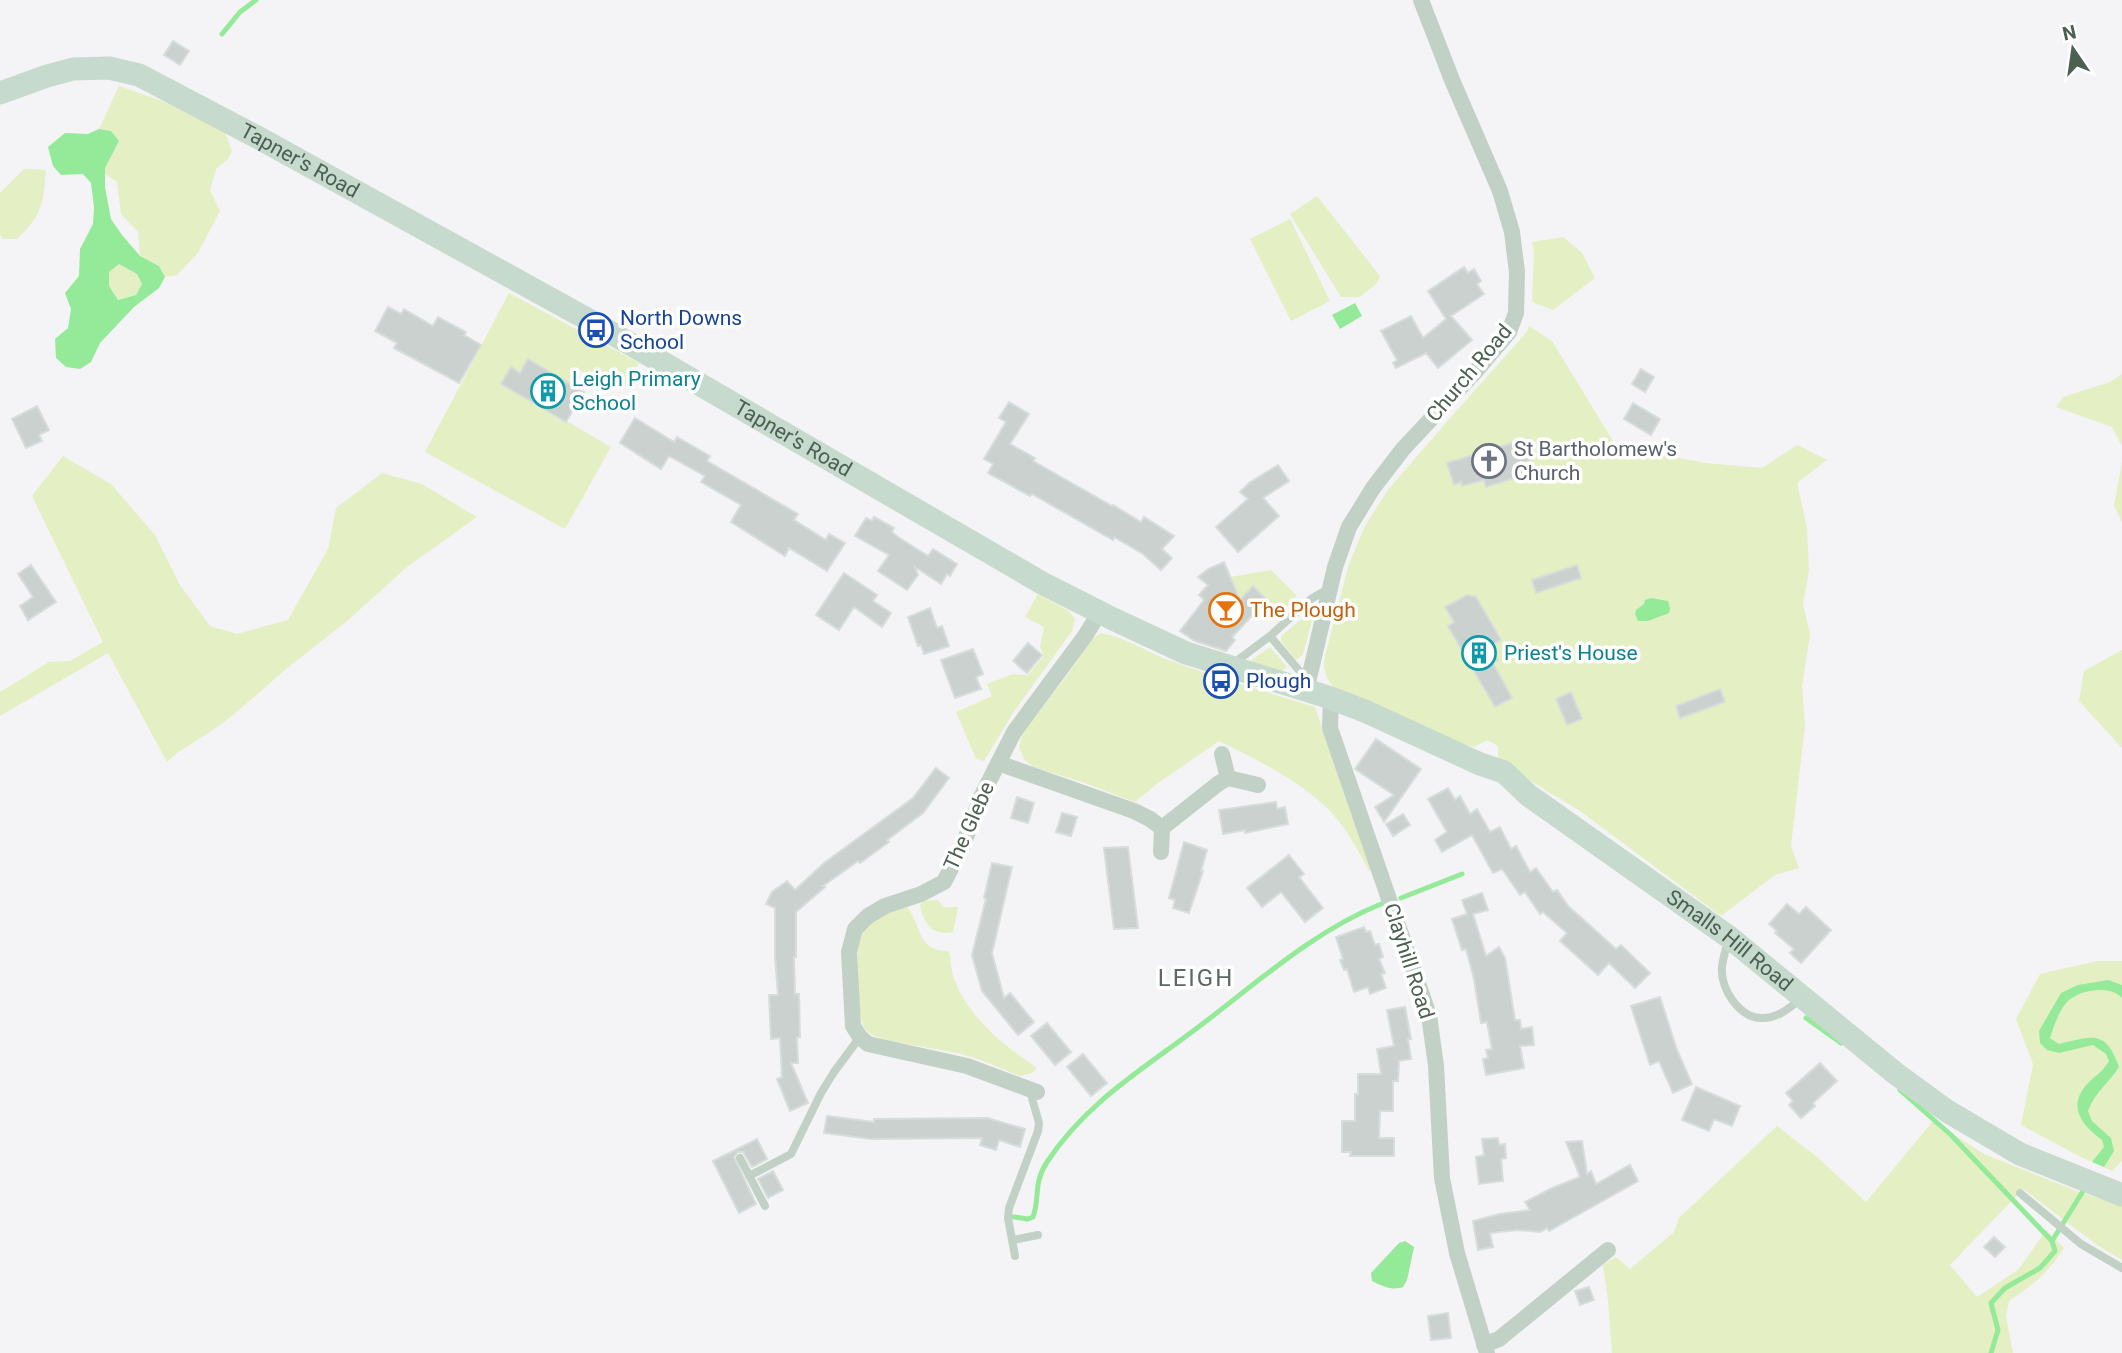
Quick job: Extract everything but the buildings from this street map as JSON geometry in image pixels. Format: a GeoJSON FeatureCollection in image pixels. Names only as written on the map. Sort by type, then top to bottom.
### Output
{"type":"FeatureCollection","features":[{"type":"Feature","properties":{"kind":"street","name":"Church Road"},"geometry":{"type":"LineString","coordinates":[[1307,686],[1329,587],[1349,527],[1373,488],[1403,449],[1509,332],[1516,313],[1518,294],[1514,245],[1500,191],[1421,0]]}},
{"type":"Feature","properties":{"kind":"street","name":"Tapner's Road"},"geometry":{"type":"LineString","coordinates":[[0,93],[74,69],[109,68],[139,75],[589,320],[1042,583],[1186,653],[1228,667],[1307,686],[1331,698]]}},
{"type":"Feature","properties":{"kind":"street","name":"The Glebe"},"geometry":{"type":"LineString","coordinates":[[860,1037],[853,1026],[849,952],[855,929],[868,916],[886,906],[921,894],[944,882],[1014,733],[1086,636],[1100,612]]}},
{"type":"Feature","properties":{"kind":"street","name":"Smalls Hill Road"},"geometry":{"type":"LineString","coordinates":[[1331,698],[1504,772],[1528,795],[1729,937],[1895,1073],[1947,1111],[2020,1154],[2122,1195]]}},
{"type":"Feature","properties":{"kind":"street","name":"Clayhill Road"},"geometry":{"type":"LineString","coordinates":[[1331,698],[1330,728],[1429,1015],[1436,1066],[1442,1178],[1457,1253],[1486,1349]]}},
{"type":"Feature","properties":{"kind":"street"},"geometry":{"type":"LineString","coordinates":[[1222,754],[1228,778]]}},
{"type":"Feature","properties":{"kind":"street"},"geometry":{"type":"LineString","coordinates":[[998,763],[1134,811],[1162,828]]}},
{"type":"Feature","properties":{"kind":"street"},"geometry":{"type":"LineString","coordinates":[[1161,852],[1162,828],[1219,783],[1228,778],[1258,785]]}},
{"type":"Feature","properties":{"kind":"street"},"geometry":{"type":"LineString","coordinates":[[860,1037],[868,1044],[967,1066],[1033,1091]]}},
{"type":"Feature","properties":{"kind":"street"},"geometry":{"type":"LineString","coordinates":[[1486,1349],[1608,1250]]}},
{"type":"Feature","properties":{"kind":"lane"},"geometry":{"type":"LineString","coordinates":[[1228,667],[1329,587]]}},
{"type":"Feature","properties":{"kind":"lane"},"geometry":{"type":"LineString","coordinates":[[1270,636],[1307,686]]}},
{"type":"Feature","properties":{"kind":"lane"},"geometry":{"type":"LineString","coordinates":[[1729,937],[1722,969],[1724,981],[1733,1000],[1742,1010],[1754,1017],[1765,1018],[1780,1014],[1804,996]]}},
{"type":"Feature","properties":{"kind":"lane"},"geometry":{"type":"LineString","coordinates":[[749,1176],[791,1154],[827,1082],[860,1037]]}},
{"type":"Feature","properties":{"kind":"lane"},"geometry":{"type":"LineString","coordinates":[[1015,1256],[1008,1218],[1009,1208],[1038,1131],[1033,1091]]}},
{"type":"Feature","properties":{"kind":"lane"},"geometry":{"type":"LineString","coordinates":[[740,1158],[765,1206]]}},
{"type":"Feature","properties":{"kind":"lane"},"geometry":{"type":"LineString","coordinates":[[2020,1193],[2081,1244],[2122,1268]]}},
{"type":"Feature","properties":{"kind":"lane"},"geometry":{"type":"LineString","coordinates":[[1013,1240],[1038,1235]]}},
{"type":"Feature","properties":{"kind":"shaded area"},"geometry":{"type":"Polygon","coordinates":[[[119,86],[167,103],[224,130],[232,151],[228,159],[216,169],[210,190],[220,211],[198,253],[177,275],[165,277],[159,266],[140,256],[138,232],[121,214],[117,182],[105,174],[105,168],[119,141],[111,131],[99,129],[119,86]]]}},
{"type":"Feature","properties":{"kind":"shaded area"},"geometry":{"type":"Polygon","coordinates":[[[99,129],[111,131],[119,141],[105,168],[105,187],[111,219],[140,256],[159,266],[165,277],[159,288],[134,307],[100,343],[91,362],[80,369],[66,367],[56,358],[55,339],[68,328],[71,309],[65,293],[79,276],[80,249],[93,224],[91,183],[83,174],[61,175],[53,166],[48,147],[65,133],[88,134],[99,129]],[[119,264],[109,272],[109,286],[118,300],[136,295],[142,284],[137,274],[119,264]]]}},
{"type":"Feature","properties":{"kind":"shaded area"},"geometry":{"type":"Polygon","coordinates":[[[24,169],[46,170],[40,208],[17,239],[3,239],[0,234],[0,193],[24,169]]]}},
{"type":"Feature","properties":{"kind":"shaded area"},"geometry":{"type":"Polygon","coordinates":[[[1317,196],[1380,276],[1377,283],[1360,297],[1341,297],[1290,214],[1317,196]]]}},
{"type":"Feature","properties":{"kind":"shaded area"},"geometry":{"type":"Polygon","coordinates":[[[1290,219],[1330,301],[1291,321],[1250,239],[1290,219]]]}},
{"type":"Feature","properties":{"kind":"shaded area"},"geometry":{"type":"Polygon","coordinates":[[[1563,237],[1582,253],[1595,278],[1553,310],[1532,302],[1532,242],[1563,237]]]}},
{"type":"Feature","properties":{"kind":"shaded area"},"geometry":{"type":"Polygon","coordinates":[[[119,264],[137,274],[142,284],[136,295],[118,300],[109,286],[109,272],[119,264]]]}},
{"type":"Feature","properties":{"kind":"shaded area"},"geometry":{"type":"Polygon","coordinates":[[[509,293],[639,363],[627,385],[615,389],[578,369],[570,384],[528,359],[520,373],[511,367],[501,383],[611,447],[565,529],[425,452],[509,293]]]}},
{"type":"Feature","properties":{"kind":"shaded area"},"geometry":{"type":"Polygon","coordinates":[[[1355,303],[1362,316],[1340,329],[1332,315],[1355,303]]]}},
{"type":"Feature","properties":{"kind":"shaded area"},"geometry":{"type":"Polygon","coordinates":[[[1529,326],[1552,341],[1616,446],[1705,463],[1762,468],[1797,445],[1827,460],[1797,483],[1807,528],[1809,571],[1803,604],[1810,635],[1802,686],[1805,725],[1791,846],[1799,868],[1775,875],[1721,916],[1580,811],[1498,761],[1498,746],[1487,740],[1474,747],[1460,743],[1335,688],[1326,676],[1324,660],[1349,564],[1365,526],[1387,491],[1526,333],[1529,326]]]}},
{"type":"Feature","properties":{"kind":"shaded area"},"geometry":{"type":"Polygon","coordinates":[[[2122,374],[2122,446],[2112,427],[2056,407],[2063,397],[2110,382],[2122,374]]]}},
{"type":"Feature","properties":{"kind":"shaded area"},"geometry":{"type":"Polygon","coordinates":[[[63,456],[111,484],[155,535],[180,585],[210,626],[237,634],[288,620],[328,549],[336,508],[382,473],[422,484],[477,517],[407,567],[347,621],[239,710],[167,762],[108,653],[0,716],[0,692],[49,662],[70,661],[103,642],[32,496],[63,456]]]}},
{"type":"Feature","properties":{"kind":"shaded area"},"geometry":{"type":"Polygon","coordinates":[[[2122,462],[2122,522],[2114,506],[2122,462]]]}},
{"type":"Feature","properties":{"kind":"shaded area"},"geometry":{"type":"Polygon","coordinates":[[[1271,570],[1297,596],[1277,616],[1265,604],[1268,600],[1253,586],[1240,600],[1230,577],[1271,570]]]}},
{"type":"Feature","properties":{"kind":"shaded area"},"geometry":{"type":"Polygon","coordinates":[[[1038,594],[1069,611],[1075,619],[1072,631],[1013,713],[984,761],[976,759],[956,712],[992,696],[987,684],[1013,674],[1028,675],[1044,656],[1040,647],[1044,627],[1025,617],[1038,594]]]}},
{"type":"Feature","properties":{"kind":"shaded area"},"geometry":{"type":"Polygon","coordinates":[[[1651,598],[1668,601],[1669,613],[1648,621],[1638,621],[1636,610],[1645,600],[1651,598]]]}},
{"type":"Feature","properties":{"kind":"shaded area"},"geometry":{"type":"Polygon","coordinates":[[[1315,608],[1303,655],[1296,660],[1281,641],[1281,636],[1315,608]]]}},
{"type":"Feature","properties":{"kind":"shaded area"},"geometry":{"type":"Polygon","coordinates":[[[1101,633],[1189,667],[1315,707],[1371,870],[1369,871],[1342,825],[1318,800],[1278,772],[1219,741],[1135,802],[1033,767],[1024,759],[1019,747],[1023,732],[1093,638],[1101,633]]]}},
{"type":"Feature","properties":{"kind":"shaded area"},"geometry":{"type":"Polygon","coordinates":[[[1270,647],[1287,667],[1279,673],[1246,664],[1270,647]]]}},
{"type":"Feature","properties":{"kind":"shaded area"},"geometry":{"type":"Polygon","coordinates":[[[2122,650],[2122,748],[2079,701],[2084,671],[2122,650]]]}},
{"type":"Feature","properties":{"kind":"shaded area"},"geometry":{"type":"Polygon","coordinates":[[[938,900],[943,907],[958,907],[953,932],[934,930],[924,918],[920,905],[923,901],[938,900]]]}},
{"type":"Feature","properties":{"kind":"shaded area"},"geometry":{"type":"Polygon","coordinates":[[[907,907],[925,942],[938,950],[949,951],[952,973],[960,993],[978,1018],[988,1030],[1037,1068],[1032,1073],[1020,1076],[981,1060],[885,1040],[866,1030],[860,1014],[858,989],[860,940],[867,928],[877,919],[907,907]]]}},
{"type":"Feature","properties":{"kind":"shaded area"},"geometry":{"type":"Polygon","coordinates":[[[2098,961],[2122,961],[2122,1161],[2112,1171],[2021,1125],[2033,1064],[2016,1019],[2040,974],[2098,961]]]}},
{"type":"Feature","properties":{"kind":"shaded area"},"geometry":{"type":"Polygon","coordinates":[[[2108,980],[2122,985],[2122,998],[2110,991],[2094,990],[2071,998],[2056,1020],[2050,1038],[2059,1044],[2096,1038],[2109,1046],[2114,1055],[2119,1067],[2094,1098],[2088,1111],[2092,1121],[2111,1138],[2114,1151],[2104,1167],[2092,1162],[2104,1147],[2102,1140],[2087,1127],[2077,1106],[2083,1089],[2109,1061],[2106,1054],[2093,1045],[2059,1053],[2047,1050],[2040,1043],[2039,1031],[2061,993],[2078,985],[2108,980]]]}},
{"type":"Feature","properties":{"kind":"shaded area"},"geometry":{"type":"Polygon","coordinates":[[[1933,1121],[1984,1154],[2122,1206],[2122,1260],[2097,1245],[2023,1189],[1950,1265],[1977,1297],[2019,1269],[2046,1230],[2064,1248],[2039,1278],[2009,1301],[2006,1317],[2013,1353],[1612,1353],[1603,1265],[1616,1257],[1630,1269],[1674,1232],[1679,1218],[1777,1126],[1817,1157],[1866,1202],[1933,1121]]]}},
{"type":"Feature","properties":{"kind":"shaded area"},"geometry":{"type":"Polygon","coordinates":[[[1405,1241],[1414,1247],[1403,1287],[1390,1288],[1372,1281],[1371,1273],[1399,1243],[1405,1241]]]}},
{"type":"Feature","properties":{"kind":"waterway"},"geometry":{"type":"LineString","coordinates":[[222,34],[240,12],[256,0]]}},
{"type":"Feature","properties":{"kind":"waterway"},"geometry":{"type":"LineString","coordinates":[[1401,898],[1462,874]]}},
{"type":"Feature","properties":{"kind":"waterway"},"geometry":{"type":"LineString","coordinates":[[1014,1217],[1033,1217],[1038,1184],[1047,1162],[1063,1140],[1099,1103],[1287,958],[1333,928],[1381,904]]}},
{"type":"Feature","properties":{"kind":"waterway"},"geometry":{"type":"LineString","coordinates":[[1806,1018],[1841,1043]]}},
{"type":"Feature","properties":{"kind":"waterway"},"geometry":{"type":"LineString","coordinates":[[1900,1090],[1951,1135],[2052,1241]]}},
{"type":"Feature","properties":{"kind":"waterway"},"geometry":{"type":"LineString","coordinates":[[1991,1353],[1998,1330],[1991,1303],[2005,1288],[2040,1268],[2055,1251],[2052,1241],[2085,1188]]}},
{"type":"Feature","properties":{"kind":"place","name":"North Downs School"},"geometry":{"type":"Point","coordinates":[596,330]}},
{"type":"Feature","properties":{"kind":"place","name":"Leigh Primary School"},"geometry":{"type":"Point","coordinates":[548,391]}},
{"type":"Feature","properties":{"kind":"place","name":"St Bartholomew's Church"},"geometry":{"type":"Point","coordinates":[1489,461]}},
{"type":"Feature","properties":{"kind":"place","name":"The Plough"},"geometry":{"type":"Point","coordinates":[1226,610]}},
{"type":"Feature","properties":{"kind":"place","name":"Priest's House"},"geometry":{"type":"Point","coordinates":[1479,653]}},
{"type":"Feature","properties":{"kind":"place","name":"Plough"},"geometry":{"type":"Point","coordinates":[1221,681]}},
{"type":"Feature","properties":{"kind":"district","name":"LEIGH"},"geometry":{"type":"Point","coordinates":[1196,978]}}]}
